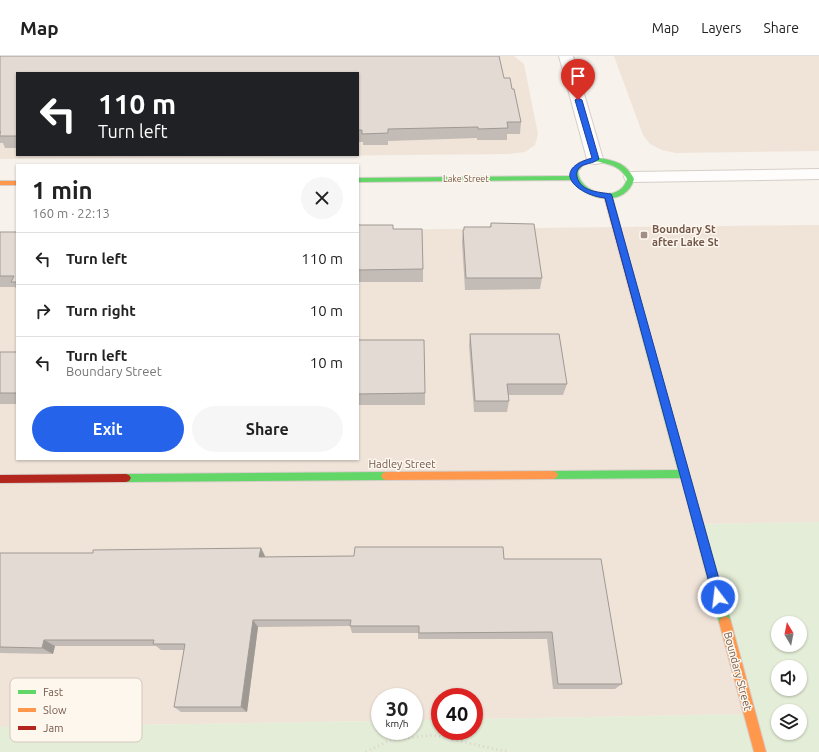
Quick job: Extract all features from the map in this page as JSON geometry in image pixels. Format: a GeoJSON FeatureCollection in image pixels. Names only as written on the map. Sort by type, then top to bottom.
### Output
{"type":"FeatureCollection","features":[{"type":"Feature","properties":{"kind":"street"},"geometry":{"type":"LineString","coordinates":[[566,56],[595,159]]}},
{"type":"Feature","properties":{"kind":"street"},"geometry":{"type":"LineString","coordinates":[[595,159],[607,160],[618,164],[627,170],[632,177],[632,184],[628,190],[620,194],[608,196],[597,195],[586,191],[578,185],[573,173],[576,168],[580,164],[595,159]]}},
{"type":"Feature","properties":{"kind":"street"},"geometry":{"type":"LineString","coordinates":[[632,177],[819,174]]}},
{"type":"Feature","properties":{"kind":"street","name":"Lake Street"},"geometry":{"type":"LineString","coordinates":[[359,180],[574,178]]}},
{"type":"Feature","properties":{"kind":"street"},"geometry":{"type":"LineString","coordinates":[[0,183],[16,182]]}},
{"type":"Feature","properties":{"kind":"street","name":"Boundary Street"},"geometry":{"type":"LineString","coordinates":[[608,196],[760,752]]}},
{"type":"Feature","properties":{"kind":"street","name":"Hadley Street"},"geometry":{"type":"LineString","coordinates":[[0,479],[685,474]]}},
{"type":"Feature","properties":{"kind":"path"},"geometry":{"type":"LineString","coordinates":[[366,752],[390,740],[433,735],[508,752]]}},
{"type":"Feature","properties":{"kind":"shaded area"},"geometry":{"type":"Polygon","coordinates":[[[0,56],[514,56],[524,64],[538,134],[535,145],[525,152],[507,154],[359,155],[359,72],[16,72],[16,156],[304,156],[0,159],[0,56]]]}},
{"type":"Feature","properties":{"kind":"shaded area"},"geometry":{"type":"Polygon","coordinates":[[[614,56],[819,56],[819,151],[676,153],[662,150],[650,144],[643,135],[614,56]]]}},
{"type":"Feature","properties":{"kind":"shaded area"},"geometry":{"type":"Polygon","coordinates":[[[819,225],[819,522],[699,524],[750,714],[483,719],[483,688],[431,688],[431,720],[423,720],[423,688],[371,688],[371,721],[142,725],[142,678],[10,678],[10,727],[0,727],[0,233],[16,233],[16,460],[359,460],[359,230],[819,225]]]}},
{"type":"Feature","properties":{"kind":"green space"},"geometry":{"type":"Polygon","coordinates":[[[819,522],[819,752],[0,752],[0,727],[10,727],[10,742],[142,742],[142,725],[371,721],[371,740],[423,740],[423,720],[431,720],[431,740],[483,740],[483,719],[749,714],[698,524],[819,522]]]}},
{"type":"Feature","properties":{"kind":"building"},"geometry":{"type":"Polygon","coordinates":[[[0,56],[499,56],[504,78],[510,78],[512,89],[514,89],[521,122],[507,122],[508,128],[478,129],[478,127],[388,129],[388,133],[362,134],[362,130],[359,130],[359,72],[16,72],[16,136],[0,136],[0,56]]]}},
{"type":"Feature","properties":{"kind":"building"},"geometry":{"type":"Polygon","coordinates":[[[491,223],[534,224],[542,278],[466,278],[464,227],[491,227],[491,223]]]}},
{"type":"Feature","properties":{"kind":"building"},"geometry":{"type":"Polygon","coordinates":[[[359,225],[393,225],[393,229],[422,229],[423,269],[359,270],[359,225]]]}},
{"type":"Feature","properties":{"kind":"building"},"geometry":{"type":"Polygon","coordinates":[[[0,232],[16,232],[16,282],[11,282],[14,276],[0,276],[0,232]]]}},
{"type":"Feature","properties":{"kind":"building"},"geometry":{"type":"Polygon","coordinates":[[[470,334],[559,334],[567,384],[507,384],[509,401],[475,401],[470,334]]]}},
{"type":"Feature","properties":{"kind":"building"},"geometry":{"type":"Polygon","coordinates":[[[359,340],[424,340],[425,393],[359,394],[359,340]]]}},
{"type":"Feature","properties":{"kind":"building"},"geometry":{"type":"Polygon","coordinates":[[[0,352],[16,352],[16,393],[0,393],[0,352]]]}},
{"type":"Feature","properties":{"kind":"building"},"geometry":{"type":"Polygon","coordinates":[[[355,547],[503,547],[504,559],[601,559],[622,684],[558,684],[552,632],[419,633],[419,626],[350,626],[351,620],[253,620],[241,707],[174,707],[185,644],[153,644],[154,640],[44,640],[42,648],[0,647],[0,553],[93,553],[93,550],[261,548],[259,557],[354,556],[355,547]]]}},
{"type":"Feature","properties":{"kind":"traffic: fast"},"geometry":{"type":"LineString","coordinates":[[595,159],[615,164],[627,171],[631,179],[628,187],[621,193],[611,196],[598,195],[584,188],[578,182],[575,170],[581,164],[595,159]]}},
{"type":"Feature","properties":{"kind":"traffic: fast"},"geometry":{"type":"LineString","coordinates":[[359,180],[574,178]]}},
{"type":"Feature","properties":{"kind":"traffic: fast"},"geometry":{"type":"LineString","coordinates":[[640,314],[725,622]]}},
{"type":"Feature","properties":{"kind":"traffic: fast"},"geometry":{"type":"LineString","coordinates":[[553,475],[685,474]]}},
{"type":"Feature","properties":{"kind":"traffic: fast"},"geometry":{"type":"LineString","coordinates":[[126,478],[386,476]]}},
{"type":"Feature","properties":{"kind":"traffic: slow"},"geometry":{"type":"LineString","coordinates":[[0,183],[16,183]]}},
{"type":"Feature","properties":{"kind":"traffic: slow"},"geometry":{"type":"LineString","coordinates":[[386,476],[553,475]]}},
{"type":"Feature","properties":{"kind":"traffic: slow"},"geometry":{"type":"LineString","coordinates":[[725,622],[760,752]]}},
{"type":"Feature","properties":{"kind":"traffic: jam"},"geometry":{"type":"LineString","coordinates":[[608,196],[640,314]]}},
{"type":"Feature","properties":{"kind":"traffic: jam"},"geometry":{"type":"LineString","coordinates":[[0,479],[126,478]]}},
{"type":"Feature","properties":{"kind":"place","name":"Boundary St after Lake St"},"geometry":{"type":"Point","coordinates":[644,235]}},
{"type":"Feature","properties":{"kind":"route"},"geometry":{"type":"LineString","coordinates":[[578,100],[595,159],[580,164],[573,173],[574,178],[578,185],[586,191],[597,195],[608,196],[718,597]]}}]}
